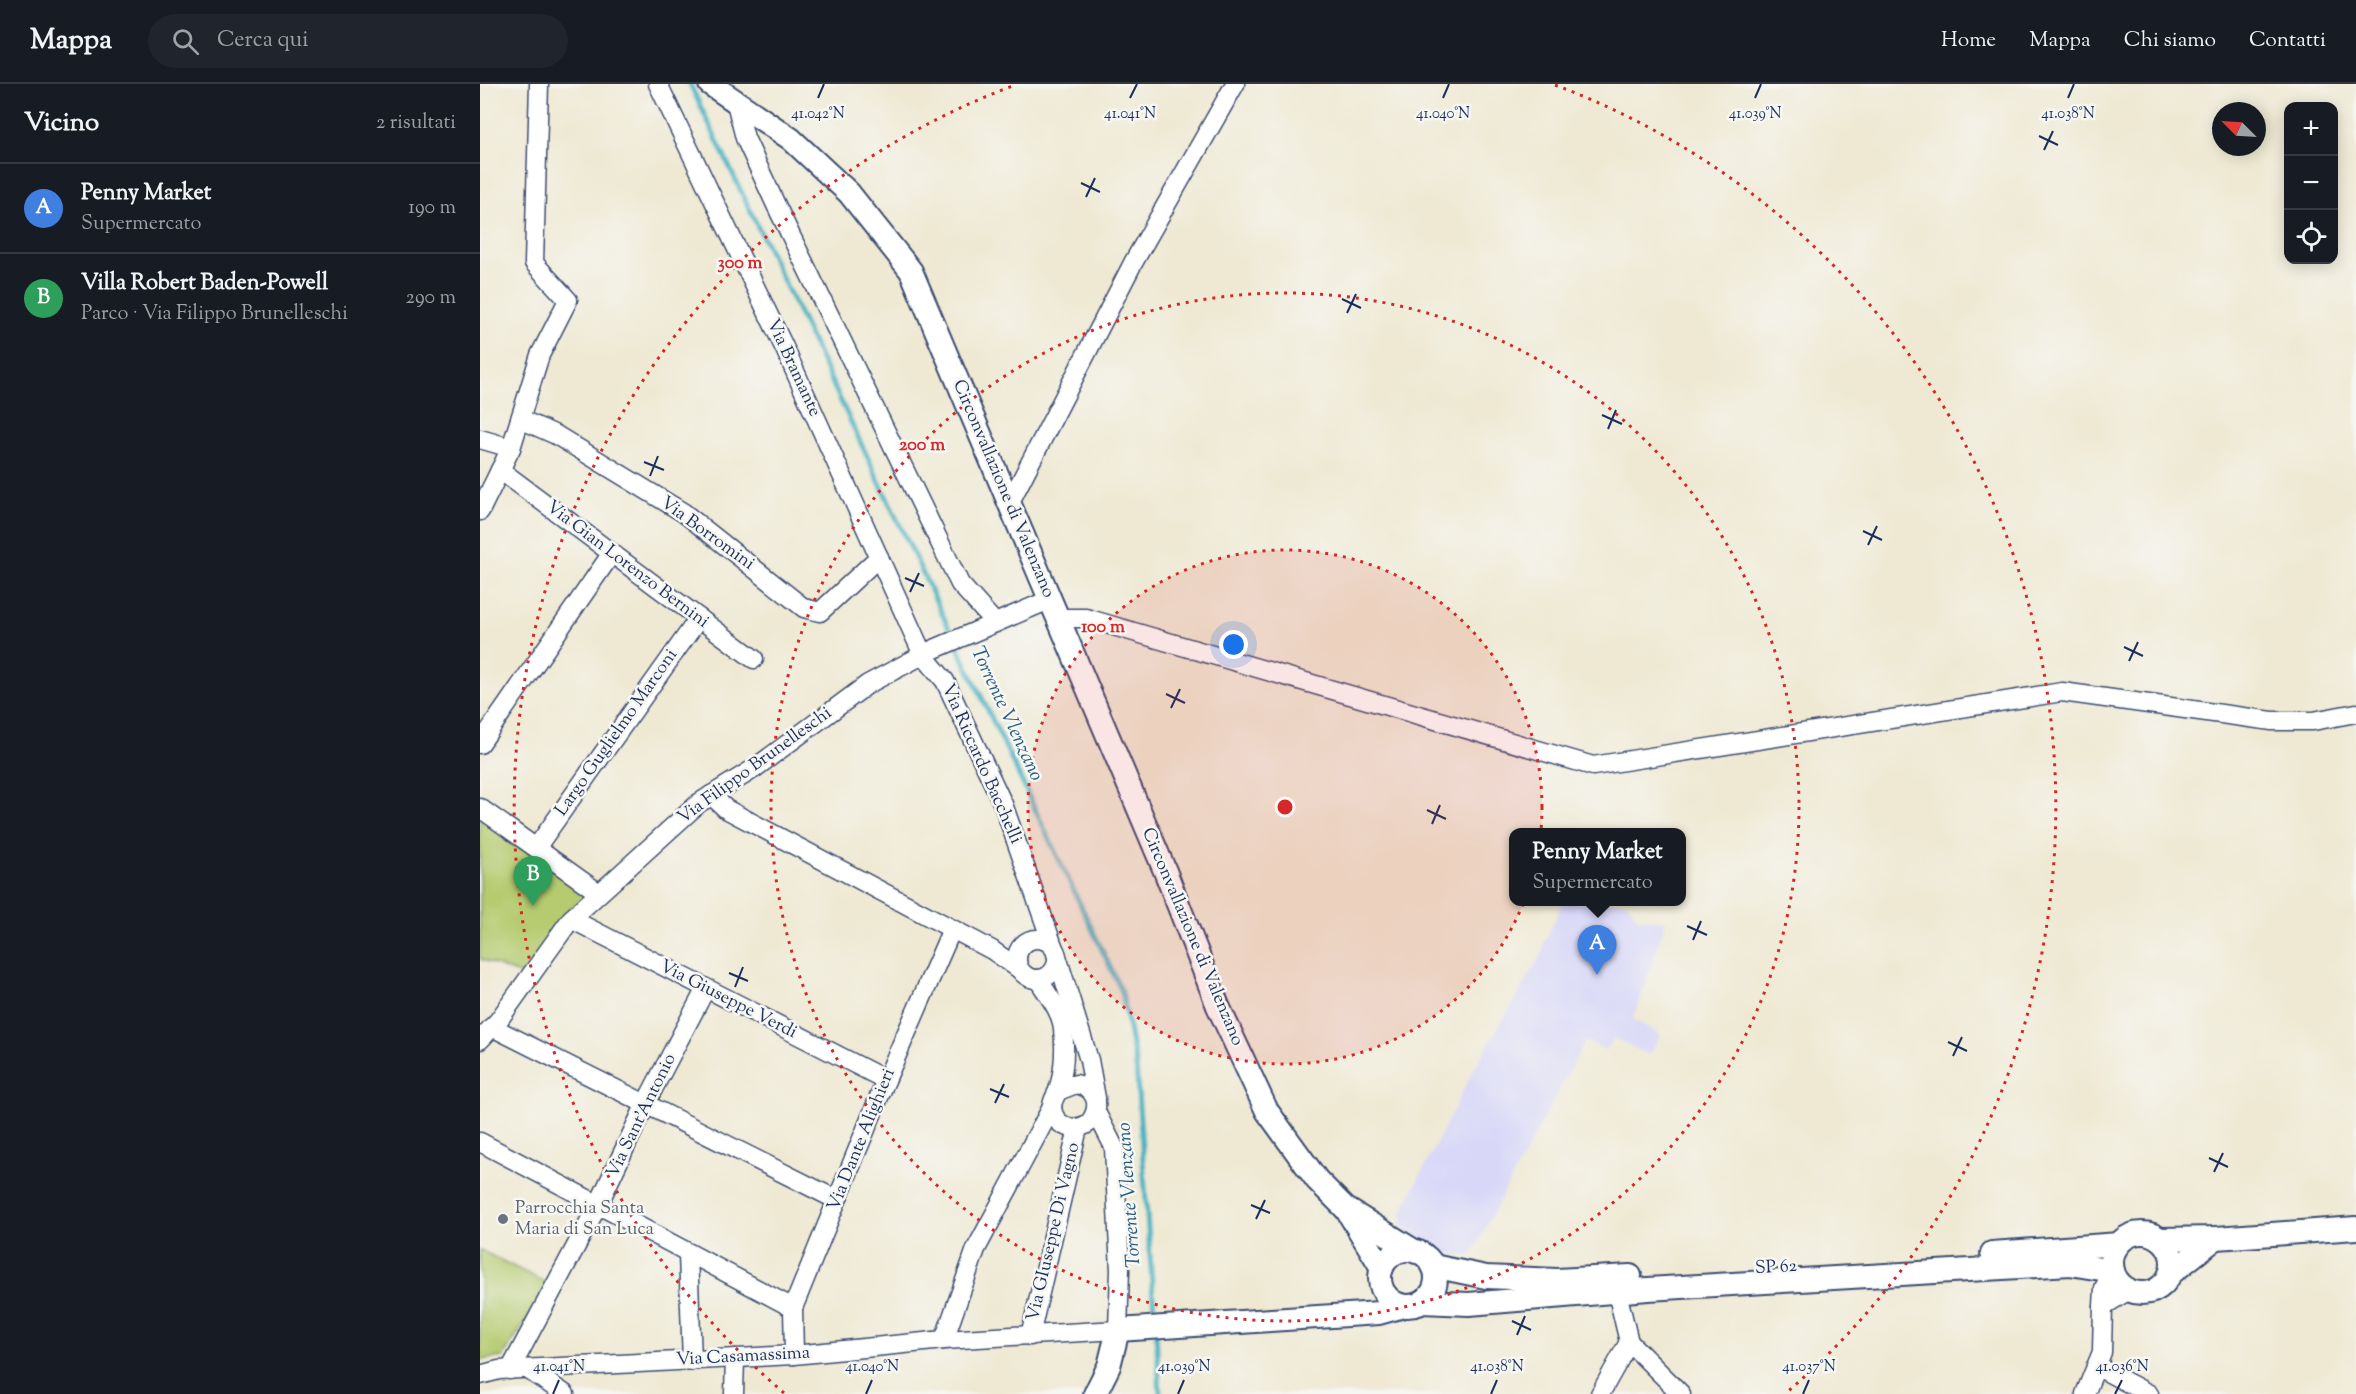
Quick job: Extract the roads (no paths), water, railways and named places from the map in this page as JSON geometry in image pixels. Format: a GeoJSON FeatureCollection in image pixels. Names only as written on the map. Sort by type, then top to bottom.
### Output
{"type":"FeatureCollection","features":[{"type":"Feature","properties":{"kind":"main road","name":"Circonvallazione di Valenzano"},"geometry":{"type":"LineString","coordinates":[[719,89],[791,139],[849,193],[911,271],[1165,871],[1218,1006],[1267,1111],[1317,1180],[1345,1208]]}},
{"type":"Feature","properties":{"kind":"main road"},"geometry":{"type":"LineString","coordinates":[[1345,1208],[1423,1255],[1433,1266],[1435,1282],[1428,1297],[1413,1304],[1389,1299],[1382,1277],[1345,1208]]}},
{"type":"Feature","properties":{"kind":"main road","name":"SP 62"},"geometry":{"type":"LineString","coordinates":[[1433,1266],[1486,1277],[1557,1280],[2119,1244],[2134,1234],[2151,1235],[2160,1239],[2216,1239],[2356,1228]]}},
{"type":"Feature","properties":{"kind":"main road"},"geometry":{"type":"LineString","coordinates":[[2160,1239],[2171,1255],[2170,1274]]}},
{"type":"Feature","properties":{"kind":"main road"},"geometry":{"type":"LineString","coordinates":[[2119,1244],[2114,1252],[2114,1271],[2121,1284],[2129,1290],[2148,1292],[2165,1282],[2170,1274],[2216,1239]]}},
{"type":"Feature","properties":{"kind":"main road"},"geometry":{"type":"LineString","coordinates":[[1095,1394],[1125,1330],[1278,1321],[1339,1314],[1382,1277],[1392,1255],[1400,1252],[1416,1252]]}},
{"type":"Feature","properties":{"kind":"main road","name":"SP 62"},"geometry":{"type":"LineString","coordinates":[[1339,1314],[1379,1313],[1413,1304],[1468,1304],[1617,1292],[2070,1264],[2114,1271]]}},
{"type":"Feature","properties":{"kind":"street"},"geometry":{"type":"LineString","coordinates":[[480,511],[511,448],[540,355],[568,300],[534,263],[539,84]]}},
{"type":"Feature","properties":{"kind":"street","name":"Via Bramante"},"geometry":{"type":"LineString","coordinates":[[658,84],[879,557],[928,653]]}},
{"type":"Feature","properties":{"kind":"street"},"geometry":{"type":"LineString","coordinates":[[1009,504],[1133,262],[1234,84]]}},
{"type":"Feature","properties":{"kind":"street"},"geometry":{"type":"LineString","coordinates":[[719,89],[746,138],[776,205],[960,584],[995,623]]}},
{"type":"Feature","properties":{"kind":"street","name":"Via Borromini"},"geometry":{"type":"LineString","coordinates":[[520,419],[556,435],[684,513],[804,608],[820,612],[879,557]]}},
{"type":"Feature","properties":{"kind":"street"},"geometry":{"type":"LineString","coordinates":[[480,439],[511,448]]}},
{"type":"Feature","properties":{"kind":"street","name":"Via Gian Lorenzo Bernini"},"geometry":{"type":"LineString","coordinates":[[500,470],[754,659]]}},
{"type":"Feature","properties":{"kind":"street"},"geometry":{"type":"LineString","coordinates":[[480,744],[612,553]]}},
{"type":"Feature","properties":{"kind":"street"},"geometry":{"type":"LineString","coordinates":[[1053,609],[1593,766],[2062,692],[2272,721],[2313,721],[2356,713]]}},
{"type":"Feature","properties":{"kind":"street","name":"Via Filippo Brunelleschi"},"geometry":{"type":"LineString","coordinates":[[486,1034],[571,919],[644,851],[711,795],[755,768],[868,684],[928,653],[995,623],[1053,609]]}},
{"type":"Feature","properties":{"kind":"street","name":"Largo Guglielmo Marconi"},"geometry":{"type":"LineString","coordinates":[[536,848],[699,618]]}},
{"type":"Feature","properties":{"kind":"street","name":"Via Riccardo Bacchelli"},"geometry":{"type":"LineString","coordinates":[[928,653],[945,681],[1003,804],[1054,950],[1089,1060],[1096,1105]]}},
{"type":"Feature","properties":{"kind":"street"},"geometry":{"type":"LineString","coordinates":[[711,795],[726,809],[992,950],[1027,977],[1038,979],[1048,976],[1054,969],[1054,950],[1037,940],[1026,943],[1018,953],[1019,969]]}},
{"type":"Feature","properties":{"kind":"street"},"geometry":{"type":"LineString","coordinates":[[480,808],[599,893]]}},
{"type":"Feature","properties":{"kind":"street","name":"Via Giuseppe Verdi"},"geometry":{"type":"LineString","coordinates":[[571,919],[705,990],[886,1080]]}},
{"type":"Feature","properties":{"kind":"street","name":"Via Dante Alighieri"},"geometry":{"type":"LineString","coordinates":[[794,1355],[793,1308],[886,1080],[952,929]]}},
{"type":"Feature","properties":{"kind":"street"},"geometry":{"type":"LineString","coordinates":[[944,1340],[976,1249],[1055,1099],[1063,1053],[1063,1027],[1038,979]]}},
{"type":"Feature","properties":{"kind":"street","name":"Via Sant'Antonio"},"geometry":{"type":"LineString","coordinates":[[519,1369],[646,1104],[705,990]]}},
{"type":"Feature","properties":{"kind":"street"},"geometry":{"type":"LineString","coordinates":[[486,1034],[646,1104],[837,1200]]}},
{"type":"Feature","properties":{"kind":"street"},"geometry":{"type":"LineString","coordinates":[[1055,1099],[1076,1084],[1087,1087],[1114,1147],[1125,1330]]}},
{"type":"Feature","properties":{"kind":"street"},"geometry":{"type":"LineString","coordinates":[[1055,1099],[1060,1123],[1078,1128],[1090,1122],[1096,1105]]}},
{"type":"Feature","properties":{"kind":"street","name":"Via GIuseppe Di Vagno"},"geometry":{"type":"LineString","coordinates":[[1030,1336],[1078,1128]]}},
{"type":"Feature","properties":{"kind":"street"},"geometry":{"type":"LineString","coordinates":[[480,1142],[599,1203],[688,1254],[793,1308]]}},
{"type":"Feature","properties":{"kind":"street"},"geometry":{"type":"LineString","coordinates":[[688,1254],[692,1361]]}},
{"type":"Feature","properties":{"kind":"street"},"geometry":{"type":"LineString","coordinates":[[2085,1394],[2102,1352],[2103,1288],[2114,1271]]}},
{"type":"Feature","properties":{"kind":"street"},"geometry":{"type":"LineString","coordinates":[[2103,1306],[2129,1290]]}},
{"type":"Feature","properties":{"kind":"street"},"geometry":{"type":"LineString","coordinates":[[1617,1292],[1629,1342],[1681,1394]]}},
{"type":"Feature","properties":{"kind":"street","name":"Via Casamassima"},"geometry":{"type":"LineString","coordinates":[[480,1375],[519,1369],[794,1355],[944,1340],[1125,1330]]}},
{"type":"Feature","properties":{"kind":"street"},"geometry":{"type":"LineString","coordinates":[[1600,1394],[1629,1342]]}},
{"type":"Feature","properties":{"kind":"street"},"geometry":{"type":"LineString","coordinates":[[734,1394],[735,1358]]}},
{"type":"Feature","properties":{"kind":"street"},"geometry":{"type":"LineString","coordinates":[[2096,1366],[2149,1394]]}},
{"type":"Feature","properties":{"kind":"street"},"geometry":{"type":"LineString","coordinates":[[519,1369],[565,1394]]}},
{"type":"Feature","properties":{"kind":"waterway","name":"Torrente Vlenzano"},"geometry":{"type":"LineString","coordinates":[[690,84],[1122,992],[1136,1065],[1155,1324]]}},
{"type":"Feature","properties":{"kind":"waterway","name":"Torrente Vlenzano"},"geometry":{"type":"LineString","coordinates":[[1156,1333],[1160,1394]]}},
{"type":"Feature","properties":{"kind":"place","name":"Villa Robert Baden-Powell"},"geometry":{"type":"Point","coordinates":[533,906]}},
{"type":"Feature","properties":{"kind":"place","name":"Penny Market"},"geometry":{"type":"Point","coordinates":[1597,975]}},
{"type":"Feature","properties":{"kind":"place","name":"Parrocchia Santa Maria di San Luca"},"geometry":{"type":"Point","coordinates":[503,1219]}}]}
